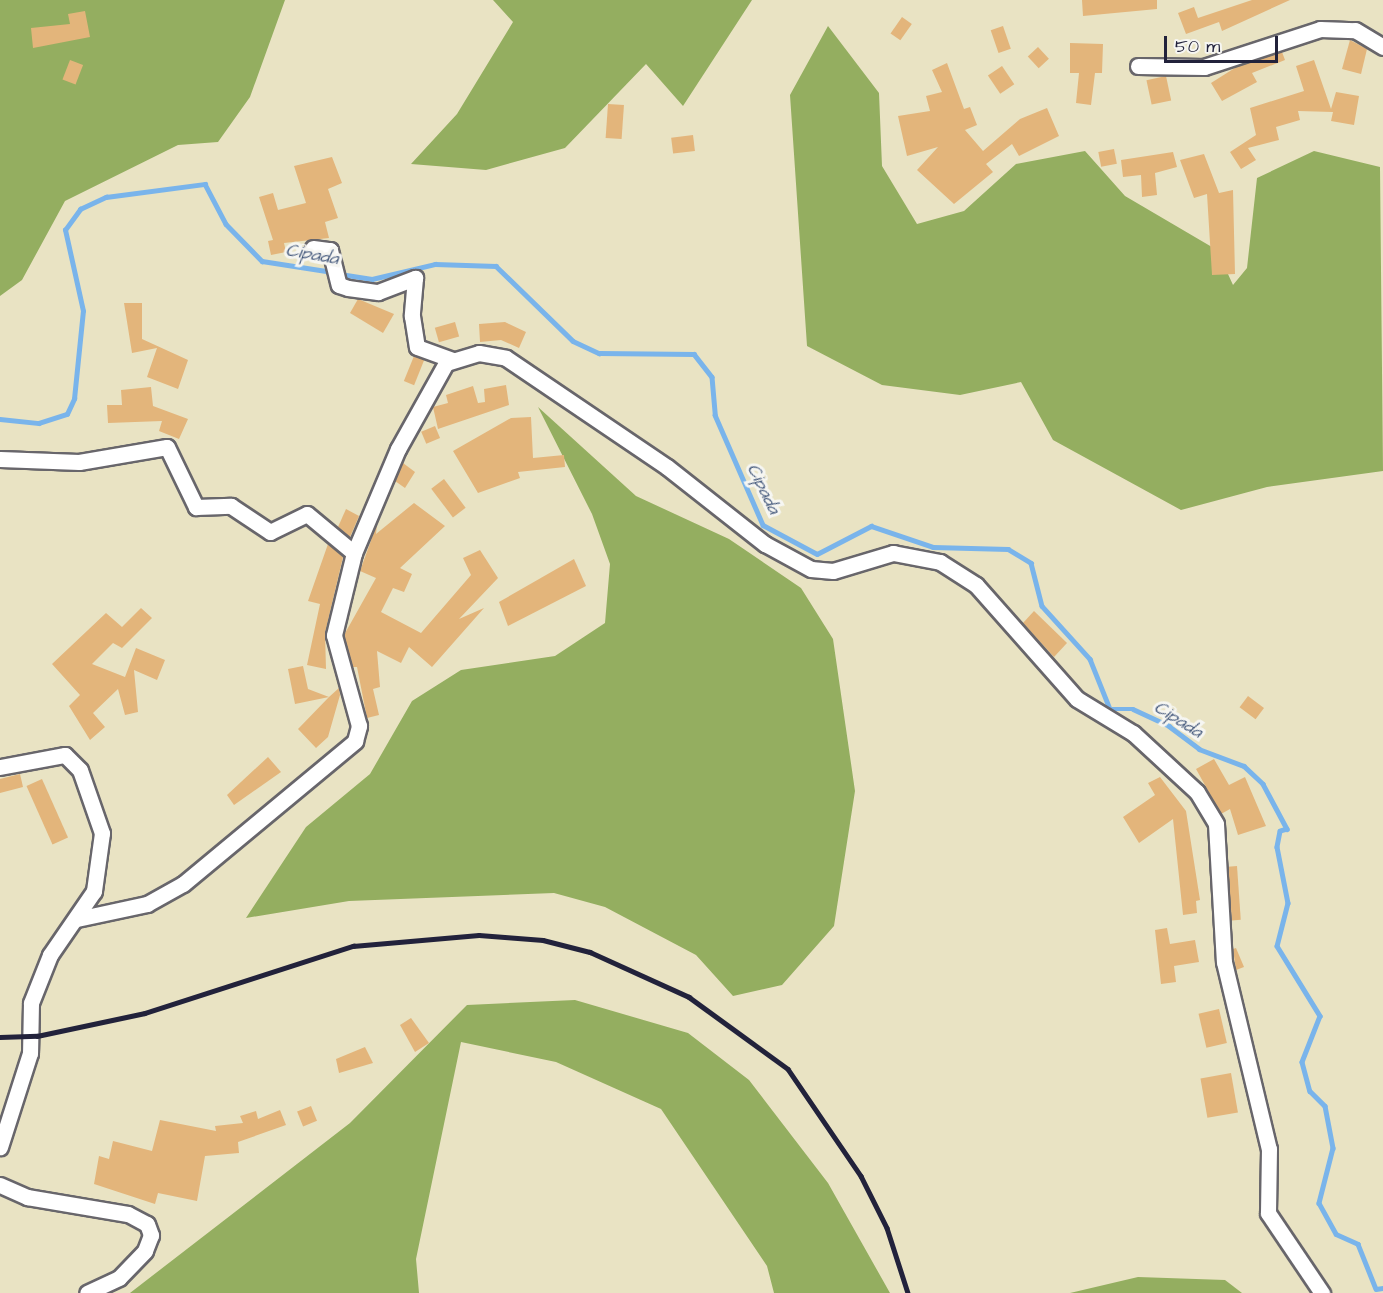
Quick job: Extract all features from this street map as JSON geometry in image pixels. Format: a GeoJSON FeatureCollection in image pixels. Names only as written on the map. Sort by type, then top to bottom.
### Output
{"type":"FeatureCollection","features":[{"type":"Feature","properties":{"kind":"street"},"geometry":{"type":"LineString","coordinates":[[1138,66],[1204,68],[1320,29],[1355,30],[1383,47]]}},
{"type":"Feature","properties":{"kind":"street"},"geometry":{"type":"LineString","coordinates":[[312,248],[330,249],[339,284],[378,292],[415,278],[412,316],[417,348],[453,360]]}},
{"type":"Feature","properties":{"kind":"street"},"geometry":{"type":"LineString","coordinates":[[77,919],[147,904],[183,884],[355,741],[357,715],[334,635],[354,553],[398,449],[437,375],[453,360],[479,352],[515,363],[667,467],[765,544],[811,569],[833,571],[893,553],[940,562],[976,585],[1077,699],[1133,733],[1197,792],[1216,824],[1224,962],[1269,1149],[1268,1213],[1322,1293]]}},
{"type":"Feature","properties":{"kind":"street"},"geometry":{"type":"LineString","coordinates":[[0,459],[79,462],[167,447],[196,507],[231,506],[270,532],[307,514],[354,553]]}},
{"type":"Feature","properties":{"kind":"street"},"geometry":{"type":"LineString","coordinates":[[0,767],[56,753],[80,770],[102,833],[101,865],[77,919],[50,955],[31,1003],[30,1053],[0,1147]]}},
{"type":"Feature","properties":{"kind":"street"},"geometry":{"type":"LineString","coordinates":[[0,1185],[27,1197],[100,1207],[145,1221],[152,1235],[145,1251],[119,1278],[87,1293]]}},
{"type":"Feature","properties":{"kind":"green space"},"geometry":{"type":"Polygon","coordinates":[[[0,0],[285,0],[250,97],[218,142],[178,145],[65,201],[22,280],[0,296],[0,0]]]}},
{"type":"Feature","properties":{"kind":"green space"},"geometry":{"type":"Polygon","coordinates":[[[493,0],[752,0],[683,106],[646,64],[565,148],[486,170],[411,164],[457,114],[513,22],[493,0]]]}},
{"type":"Feature","properties":{"kind":"green space"},"geometry":{"type":"Polygon","coordinates":[[[828,26],[879,93],[882,166],[917,224],[964,211],[1016,164],[1085,151],[1125,196],[1217,250],[1233,285],[1247,268],[1257,178],[1314,151],[1380,167],[1383,471],[1267,487],[1181,510],[1053,440],[1021,382],[960,395],[882,385],[807,346],[790,95],[828,26]]]}},
{"type":"Feature","properties":{"kind":"green space"},"geometry":{"type":"Polygon","coordinates":[[[538,407],[636,496],[729,539],[801,588],[833,639],[855,791],[834,926],[782,985],[733,996],[696,955],[605,907],[554,893],[349,901],[246,918],[306,827],[370,774],[412,701],[461,670],[555,656],[605,623],[610,564],[592,514],[538,407]]]}},
{"type":"Feature","properties":{"kind":"green space"},"geometry":{"type":"Polygon","coordinates":[[[575,1000],[688,1033],[749,1080],[828,1183],[890,1293],[774,1293],[767,1266],[661,1109],[556,1062],[461,1042],[416,1259],[419,1293],[130,1293],[350,1123],[467,1005],[575,1000]]]}},
{"type":"Feature","properties":{"kind":"green space"},"geometry":{"type":"Polygon","coordinates":[[[1138,1277],[1225,1280],[1242,1293],[1070,1293],[1138,1277]]]}},
{"type":"Feature","properties":{"kind":"building"},"geometry":{"type":"Polygon","coordinates":[[[1082,0],[1157,0],[1157,9],[1083,16],[1082,0]]]}},
{"type":"Feature","properties":{"kind":"building"},"geometry":{"type":"Polygon","coordinates":[[[1252,0],[1290,0],[1222,31],[1219,22],[1186,34],[1178,13],[1194,7],[1198,18],[1252,0]]]}},
{"type":"Feature","properties":{"kind":"building"},"geometry":{"type":"Polygon","coordinates":[[[85,11],[90,37],[33,48],[31,28],[70,24],[68,14],[85,11]]]}},
{"type":"Feature","properties":{"kind":"building"},"geometry":{"type":"Polygon","coordinates":[[[902,17],[912,24],[900,40],[891,33],[902,17]]]}},
{"type":"Feature","properties":{"kind":"building"},"geometry":{"type":"Polygon","coordinates":[[[1003,26],[1011,49],[999,53],[991,30],[1003,26]]]}},
{"type":"Feature","properties":{"kind":"building"},"geometry":{"type":"Polygon","coordinates":[[[1350,40],[1367,49],[1361,74],[1342,69],[1350,40]]]}},
{"type":"Feature","properties":{"kind":"building"},"geometry":{"type":"Polygon","coordinates":[[[1070,43],[1103,44],[1102,73],[1095,73],[1091,105],[1076,103],[1079,73],[1070,73],[1070,43]]]}},
{"type":"Feature","properties":{"kind":"building"},"geometry":{"type":"Polygon","coordinates":[[[1038,47],[1049,59],[1039,68],[1028,57],[1038,47]]]}},
{"type":"Feature","properties":{"kind":"building"},"geometry":{"type":"Polygon","coordinates":[[[1282,52],[1285,60],[1252,73],[1257,82],[1222,101],[1211,83],[1238,66],[1282,52]]]}},
{"type":"Feature","properties":{"kind":"building"},"geometry":{"type":"Polygon","coordinates":[[[70,60],[83,65],[76,85],[62,80],[70,60]]]}},
{"type":"Feature","properties":{"kind":"building"},"geometry":{"type":"Polygon","coordinates":[[[1314,60],[1331,109],[1336,92],[1359,96],[1354,125],[1331,121],[1333,112],[1298,111],[1300,120],[1276,127],[1279,140],[1248,148],[1256,160],[1241,169],[1230,152],[1256,135],[1250,108],[1304,91],[1296,66],[1314,60]]]}},
{"type":"Feature","properties":{"kind":"building"},"geometry":{"type":"Polygon","coordinates":[[[947,63],[964,109],[970,107],[977,125],[965,130],[983,151],[1020,119],[1047,108],[1059,136],[1019,156],[1012,144],[986,164],[993,172],[954,204],[917,170],[938,147],[907,156],[898,116],[930,111],[926,96],[942,92],[932,70],[947,63]]]}},
{"type":"Feature","properties":{"kind":"building"},"geometry":{"type":"Polygon","coordinates":[[[1002,66],[1014,84],[1000,94],[988,76],[1002,66]]]}},
{"type":"Feature","properties":{"kind":"building"},"geometry":{"type":"Polygon","coordinates":[[[1166,76],[1171,100],[1152,105],[1146,80],[1166,76]]]}},
{"type":"Feature","properties":{"kind":"building"},"geometry":{"type":"Polygon","coordinates":[[[608,104],[624,105],[622,139],[606,138],[608,104]]]}},
{"type":"Feature","properties":{"kind":"building"},"geometry":{"type":"Polygon","coordinates":[[[693,135],[695,151],[673,154],[671,138],[693,135]]]}},
{"type":"Feature","properties":{"kind":"building"},"geometry":{"type":"Polygon","coordinates":[[[1114,149],[1117,164],[1101,167],[1098,152],[1114,149]]]}},
{"type":"Feature","properties":{"kind":"building"},"geometry":{"type":"Polygon","coordinates":[[[1173,152],[1177,167],[1155,173],[1157,195],[1142,197],[1141,175],[1123,177],[1121,160],[1173,152]]]}},
{"type":"Feature","properties":{"kind":"building"},"geometry":{"type":"Polygon","coordinates":[[[1204,154],[1219,193],[1233,190],[1235,274],[1212,275],[1207,194],[1194,198],[1180,160],[1204,154]]]}},
{"type":"Feature","properties":{"kind":"building"},"geometry":{"type":"Polygon","coordinates":[[[332,157],[342,183],[328,189],[338,218],[325,222],[329,238],[284,243],[286,252],[271,255],[268,241],[273,240],[259,197],[273,193],[278,210],[306,203],[294,166],[332,157]]]}},
{"type":"Feature","properties":{"kind":"building"},"geometry":{"type":"Polygon","coordinates":[[[358,299],[394,314],[383,333],[350,313],[358,299]]]}},
{"type":"Feature","properties":{"kind":"building"},"geometry":{"type":"Polygon","coordinates":[[[124,303],[142,303],[142,339],[188,360],[178,389],[147,377],[157,348],[132,353],[124,303]]]}},
{"type":"Feature","properties":{"kind":"building"},"geometry":{"type":"Polygon","coordinates":[[[455,322],[459,336],[439,342],[435,328],[455,322]]]}},
{"type":"Feature","properties":{"kind":"building"},"geometry":{"type":"Polygon","coordinates":[[[505,322],[526,332],[519,348],[501,340],[480,342],[479,324],[505,322]]]}},
{"type":"Feature","properties":{"kind":"building"},"geometry":{"type":"Polygon","coordinates":[[[414,356],[424,360],[414,385],[404,381],[414,356]]]}},
{"type":"Feature","properties":{"kind":"building"},"geometry":{"type":"Polygon","coordinates":[[[506,385],[509,405],[438,429],[433,407],[448,403],[446,395],[473,386],[478,403],[485,402],[484,389],[506,385]]]}},
{"type":"Feature","properties":{"kind":"building"},"geometry":{"type":"Polygon","coordinates":[[[151,387],[153,406],[188,419],[179,439],[159,431],[162,421],[108,423],[107,405],[122,405],[121,390],[151,387]]]}},
{"type":"Feature","properties":{"kind":"building"},"geometry":{"type":"Polygon","coordinates":[[[531,417],[533,458],[564,455],[565,467],[518,472],[520,478],[478,493],[453,451],[511,418],[531,417]]]}},
{"type":"Feature","properties":{"kind":"building"},"geometry":{"type":"Polygon","coordinates":[[[435,426],[440,438],[426,444],[421,432],[435,426]]]}},
{"type":"Feature","properties":{"kind":"building"},"geometry":{"type":"Polygon","coordinates":[[[403,463],[415,472],[405,488],[395,481],[403,463]]]}},
{"type":"Feature","properties":{"kind":"building"},"geometry":{"type":"Polygon","coordinates":[[[444,479],[466,508],[453,517],[431,489],[444,479]]]}},
{"type":"Feature","properties":{"kind":"building"},"geometry":{"type":"Polygon","coordinates":[[[414,503],[445,526],[400,568],[412,574],[404,592],[393,588],[381,612],[421,633],[471,575],[463,558],[480,550],[498,578],[459,619],[484,608],[432,667],[409,647],[401,663],[377,651],[380,687],[373,689],[379,715],[367,718],[357,667],[353,667],[344,635],[376,578],[360,571],[377,524],[376,534],[414,503]]]}},
{"type":"Feature","properties":{"kind":"building"},"geometry":{"type":"Polygon","coordinates":[[[346,509],[359,516],[350,537],[338,527],[346,509]]]}},
{"type":"Feature","properties":{"kind":"building"},"geometry":{"type":"Polygon","coordinates":[[[328,544],[343,557],[325,633],[326,669],[307,665],[320,604],[308,601],[328,544]]]}},
{"type":"Feature","properties":{"kind":"building"},"geometry":{"type":"Polygon","coordinates":[[[574,559],[586,586],[508,626],[499,602],[574,559]]]}},
{"type":"Feature","properties":{"kind":"building"},"geometry":{"type":"Polygon","coordinates":[[[141,608],[152,618],[122,648],[113,643],[92,664],[125,677],[136,648],[165,660],[157,680],[134,670],[138,712],[125,715],[118,689],[93,713],[105,727],[90,740],[69,706],[80,695],[52,664],[106,613],[122,627],[141,608]]]}},
{"type":"Feature","properties":{"kind":"building"},"geometry":{"type":"Polygon","coordinates":[[[1034,611],[1067,643],[1054,657],[1023,623],[1034,611]]]}},
{"type":"Feature","properties":{"kind":"building"},"geometry":{"type":"Polygon","coordinates":[[[303,666],[308,689],[329,697],[295,704],[288,669],[303,666]]]}},
{"type":"Feature","properties":{"kind":"building"},"geometry":{"type":"Polygon","coordinates":[[[339,688],[340,695],[328,737],[316,748],[298,729],[339,688]]]}},
{"type":"Feature","properties":{"kind":"building"},"geometry":{"type":"Polygon","coordinates":[[[1248,696],[1264,708],[1256,719],[1240,707],[1248,696]]]}},
{"type":"Feature","properties":{"kind":"building"},"geometry":{"type":"Polygon","coordinates":[[[268,757],[281,772],[234,805],[227,795],[268,757]]]}},
{"type":"Feature","properties":{"kind":"building"},"geometry":{"type":"Polygon","coordinates":[[[1214,759],[1229,785],[1245,777],[1266,826],[1238,835],[1230,809],[1221,814],[1196,769],[1214,759]]]}},
{"type":"Feature","properties":{"kind":"building"},"geometry":{"type":"Polygon","coordinates":[[[20,774],[23,787],[0,793],[0,779],[20,774]]]}},
{"type":"Feature","properties":{"kind":"building"},"geometry":{"type":"Polygon","coordinates":[[[1160,777],[1186,811],[1200,900],[1196,901],[1197,913],[1183,915],[1173,819],[1139,843],[1123,817],[1155,795],[1148,783],[1160,777]]]}},
{"type":"Feature","properties":{"kind":"building"},"geometry":{"type":"Polygon","coordinates":[[[42,779],[68,837],[53,844],[26,786],[42,779]]]}},
{"type":"Feature","properties":{"kind":"building"},"geometry":{"type":"Polygon","coordinates":[[[1237,866],[1241,920],[1232,920],[1228,867],[1237,866]]]}},
{"type":"Feature","properties":{"kind":"building"},"geometry":{"type":"Polygon","coordinates":[[[1167,928],[1170,944],[1195,940],[1199,962],[1174,966],[1176,982],[1161,984],[1155,930],[1167,928]]]}},
{"type":"Feature","properties":{"kind":"building"},"geometry":{"type":"Polygon","coordinates":[[[1236,948],[1244,967],[1236,970],[1233,949],[1236,948]]]}},
{"type":"Feature","properties":{"kind":"building"},"geometry":{"type":"Polygon","coordinates":[[[1219,1009],[1227,1043],[1206,1048],[1199,1014],[1219,1009]]]}},
{"type":"Feature","properties":{"kind":"building"},"geometry":{"type":"Polygon","coordinates":[[[411,1018],[429,1043],[415,1052],[400,1025],[411,1018]]]}},
{"type":"Feature","properties":{"kind":"building"},"geometry":{"type":"Polygon","coordinates":[[[365,1047],[373,1063],[339,1073],[336,1059],[365,1047]]]}},
{"type":"Feature","properties":{"kind":"building"},"geometry":{"type":"Polygon","coordinates":[[[1231,1073],[1238,1112],[1207,1118],[1200,1078],[1231,1073]]]}},
{"type":"Feature","properties":{"kind":"building"},"geometry":{"type":"Polygon","coordinates":[[[311,1106],[317,1121],[303,1126],[297,1112],[311,1106]]]}},
{"type":"Feature","properties":{"kind":"building"},"geometry":{"type":"Polygon","coordinates":[[[280,1110],[286,1125],[238,1142],[239,1153],[205,1156],[197,1201],[158,1193],[155,1204],[94,1184],[99,1156],[109,1159],[113,1141],[152,1151],[160,1120],[216,1131],[215,1126],[243,1123],[240,1116],[256,1111],[258,1119],[280,1110]]]}},
{"type":"Feature","properties":{"kind":"waterway","name":"Cipada"},"geometry":{"type":"LineString","coordinates":[[0,419],[39,423],[67,414],[74,399],[83,311],[65,230],[80,209],[106,197],[205,184],[226,224],[262,261],[332,272]]}},
{"type":"Feature","properties":{"kind":"waterway","name":"Cipada"},"geometry":{"type":"LineString","coordinates":[[340,274],[372,279],[435,264],[496,266],[573,341],[599,353],[694,354],[712,377],[715,415],[763,525],[817,554],[871,526],[933,547],[1008,549],[1031,563],[1042,606],[1090,659],[1110,709],[1133,709],[1169,726],[1199,749],[1244,766],[1263,784],[1287,829],[1280,831],[1277,847],[1288,903],[1277,946],[1320,1016],[1302,1062],[1310,1091],[1325,1106],[1333,1148],[1319,1203],[1336,1234],[1358,1244],[1376,1289],[1383,1288]]}},
{"type":"Feature","properties":{"kind":"railway"},"geometry":{"type":"LineString","coordinates":[[0,1037],[37,1036],[145,1013],[353,946],[479,935],[543,940],[590,952],[689,997],[788,1069],[861,1176],[887,1228],[908,1293]]}}]}
